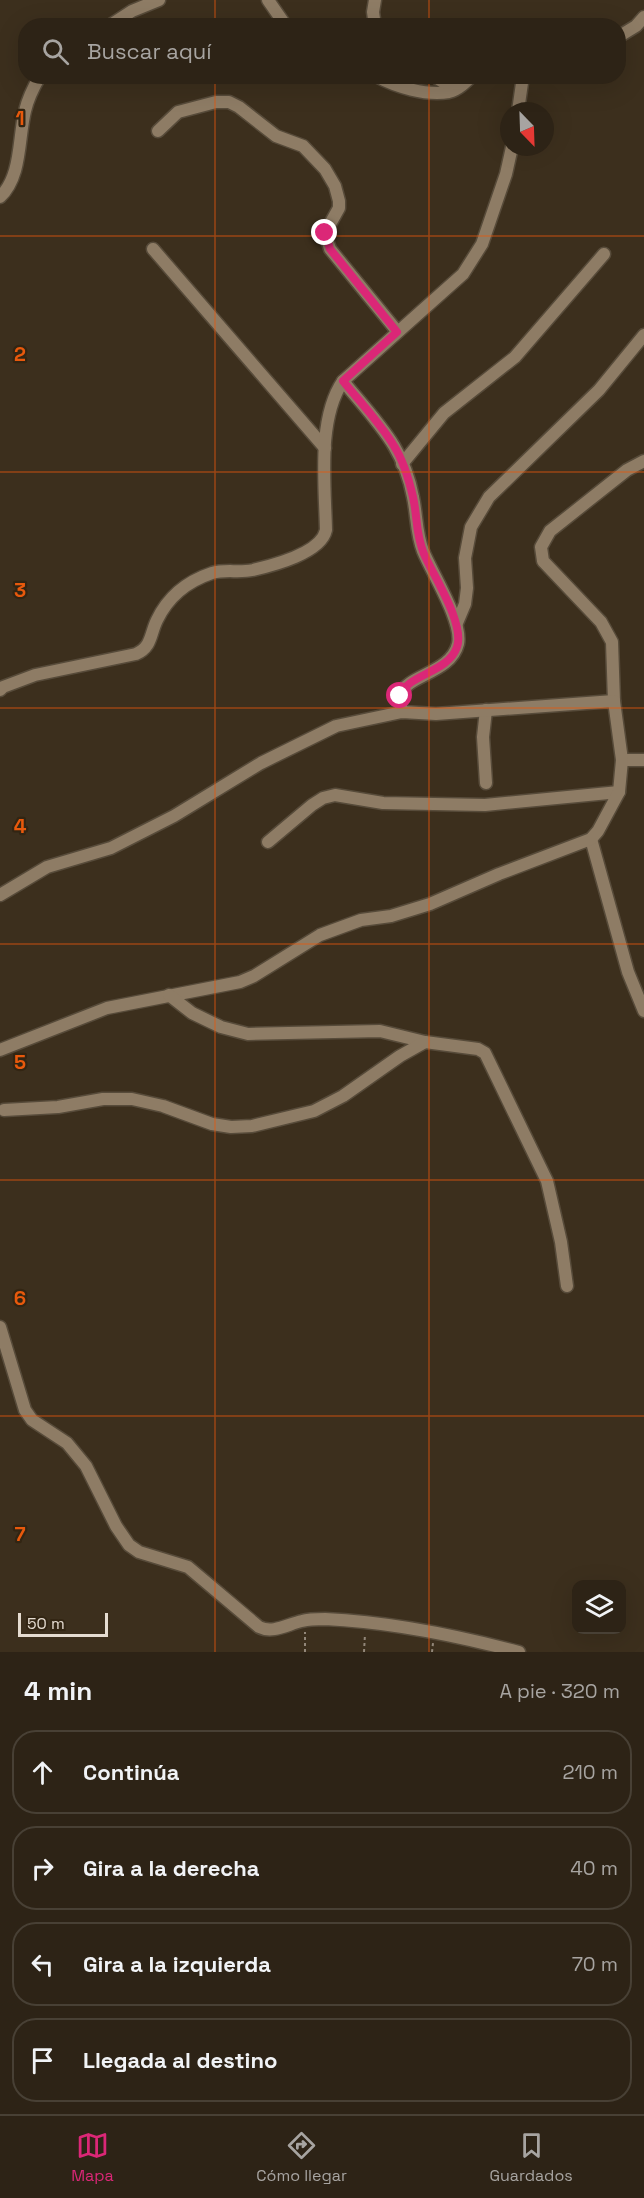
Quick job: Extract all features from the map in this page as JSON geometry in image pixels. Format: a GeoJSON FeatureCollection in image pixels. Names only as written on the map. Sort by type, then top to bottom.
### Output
{"type":"FeatureCollection","features":[{"type":"Feature","properties":{"kind":"street"},"geometry":{"type":"LineString","coordinates":[[121,18],[159,0]]}},
{"type":"Feature","properties":{"kind":"street"},"geometry":{"type":"LineString","coordinates":[[268,0],[280,18]]}},
{"type":"Feature","properties":{"kind":"street"},"geometry":{"type":"LineString","coordinates":[[374,18],[375,0]]}},
{"type":"Feature","properties":{"kind":"street"},"geometry":{"type":"LineString","coordinates":[[626,32],[644,17]]}},
{"type":"Feature","properties":{"kind":"street"},"geometry":{"type":"LineString","coordinates":[[0,197],[15,171],[24,112],[35,84]]}},
{"type":"Feature","properties":{"kind":"street"},"geometry":{"type":"LineString","coordinates":[[394,84],[403,88],[434,93],[451,92],[462,84]]}},
{"type":"Feature","properties":{"kind":"street"},"geometry":{"type":"LineString","coordinates":[[519,102],[522,84]]}},
{"type":"Feature","properties":{"kind":"street"},"geometry":{"type":"LineString","coordinates":[[158,131],[178,112],[216,102],[229,102],[239,107],[276,136],[303,146],[325,169],[335,186],[339,201],[339,208],[325,233],[330,249],[397,332]]}},
{"type":"Feature","properties":{"kind":"street"},"geometry":{"type":"LineString","coordinates":[[0,690],[35,675],[136,654],[148,645],[156,621],[166,605],[179,591],[194,581],[228,570],[251,570],[309,551],[324,538],[326,530],[325,448],[331,405],[336,391],[343,381],[463,274],[483,244],[510,156]]}},
{"type":"Feature","properties":{"kind":"street"},"geometry":{"type":"LineString","coordinates":[[153,249],[325,448]]}},
{"type":"Feature","properties":{"kind":"street"},"geometry":{"type":"LineString","coordinates":[[402,464],[444,413],[515,357],[604,254]]}},
{"type":"Feature","properties":{"kind":"street"},"geometry":{"type":"LineString","coordinates":[[457,623],[465,604],[467,588],[465,558],[471,527],[489,497],[599,390],[644,336]]}},
{"type":"Feature","properties":{"kind":"street"},"geometry":{"type":"LineString","coordinates":[[343,381],[394,445],[413,497],[416,531],[422,548],[457,623],[459,638],[455,651],[445,664],[404,689],[400,696],[402,712]]}},
{"type":"Feature","properties":{"kind":"street"},"geometry":{"type":"LineString","coordinates":[[0,1050],[107,1008],[240,982],[254,976],[320,935],[361,920],[391,916],[430,904],[499,874],[591,839],[598,831],[618,792],[622,760],[614,701],[612,642],[601,622],[543,561],[541,547],[550,531],[627,470],[644,460]]}},
{"type":"Feature","properties":{"kind":"street"},"geometry":{"type":"LineString","coordinates":[[0,895],[47,867],[111,848],[174,816],[261,763],[336,726],[402,712],[436,714],[614,701]]}},
{"type":"Feature","properties":{"kind":"street"},"geometry":{"type":"LineString","coordinates":[[486,711],[483,737],[486,783]]}},
{"type":"Feature","properties":{"kind":"street"},"geometry":{"type":"LineString","coordinates":[[622,760],[644,760]]}},
{"type":"Feature","properties":{"kind":"street"},"geometry":{"type":"LineString","coordinates":[[268,842],[312,805],[323,798],[335,795],[383,803],[485,805],[618,792]]}},
{"type":"Feature","properties":{"kind":"street"},"geometry":{"type":"LineString","coordinates":[[591,839],[628,972],[644,1011]]}},
{"type":"Feature","properties":{"kind":"street"},"geometry":{"type":"LineString","coordinates":[[169,995],[192,1013],[221,1027],[248,1034],[380,1031],[424,1042],[478,1048],[485,1053],[548,1181],[561,1242],[567,1287]]}},
{"type":"Feature","properties":{"kind":"street"},"geometry":{"type":"LineString","coordinates":[[4,1110],[58,1107],[103,1099],[132,1099],[163,1106],[212,1124],[231,1127],[252,1126],[314,1111],[343,1096],[424,1042]]}},
{"type":"Feature","properties":{"kind":"street"},"geometry":{"type":"LineString","coordinates":[[0,1327],[25,1410],[32,1420],[67,1443],[86,1466],[116,1526],[129,1545],[139,1552],[188,1567],[264,1629],[285,1627],[305,1620],[366,1622],[456,1635],[519,1652]]}},
{"type":"Feature","properties":{"kind":"path"},"geometry":{"type":"LineString","coordinates":[[305,1620],[305,1652]]}},
{"type":"Feature","properties":{"kind":"path"},"geometry":{"type":"LineString","coordinates":[[364,1652],[366,1622]]}},
{"type":"Feature","properties":{"kind":"route"},"geometry":{"type":"LineString","coordinates":[[325,233],[330,249],[397,332],[343,381],[394,445],[413,497],[416,531],[422,548],[457,623],[458,645],[451,658],[445,664],[408,685],[400,696]]}}]}
